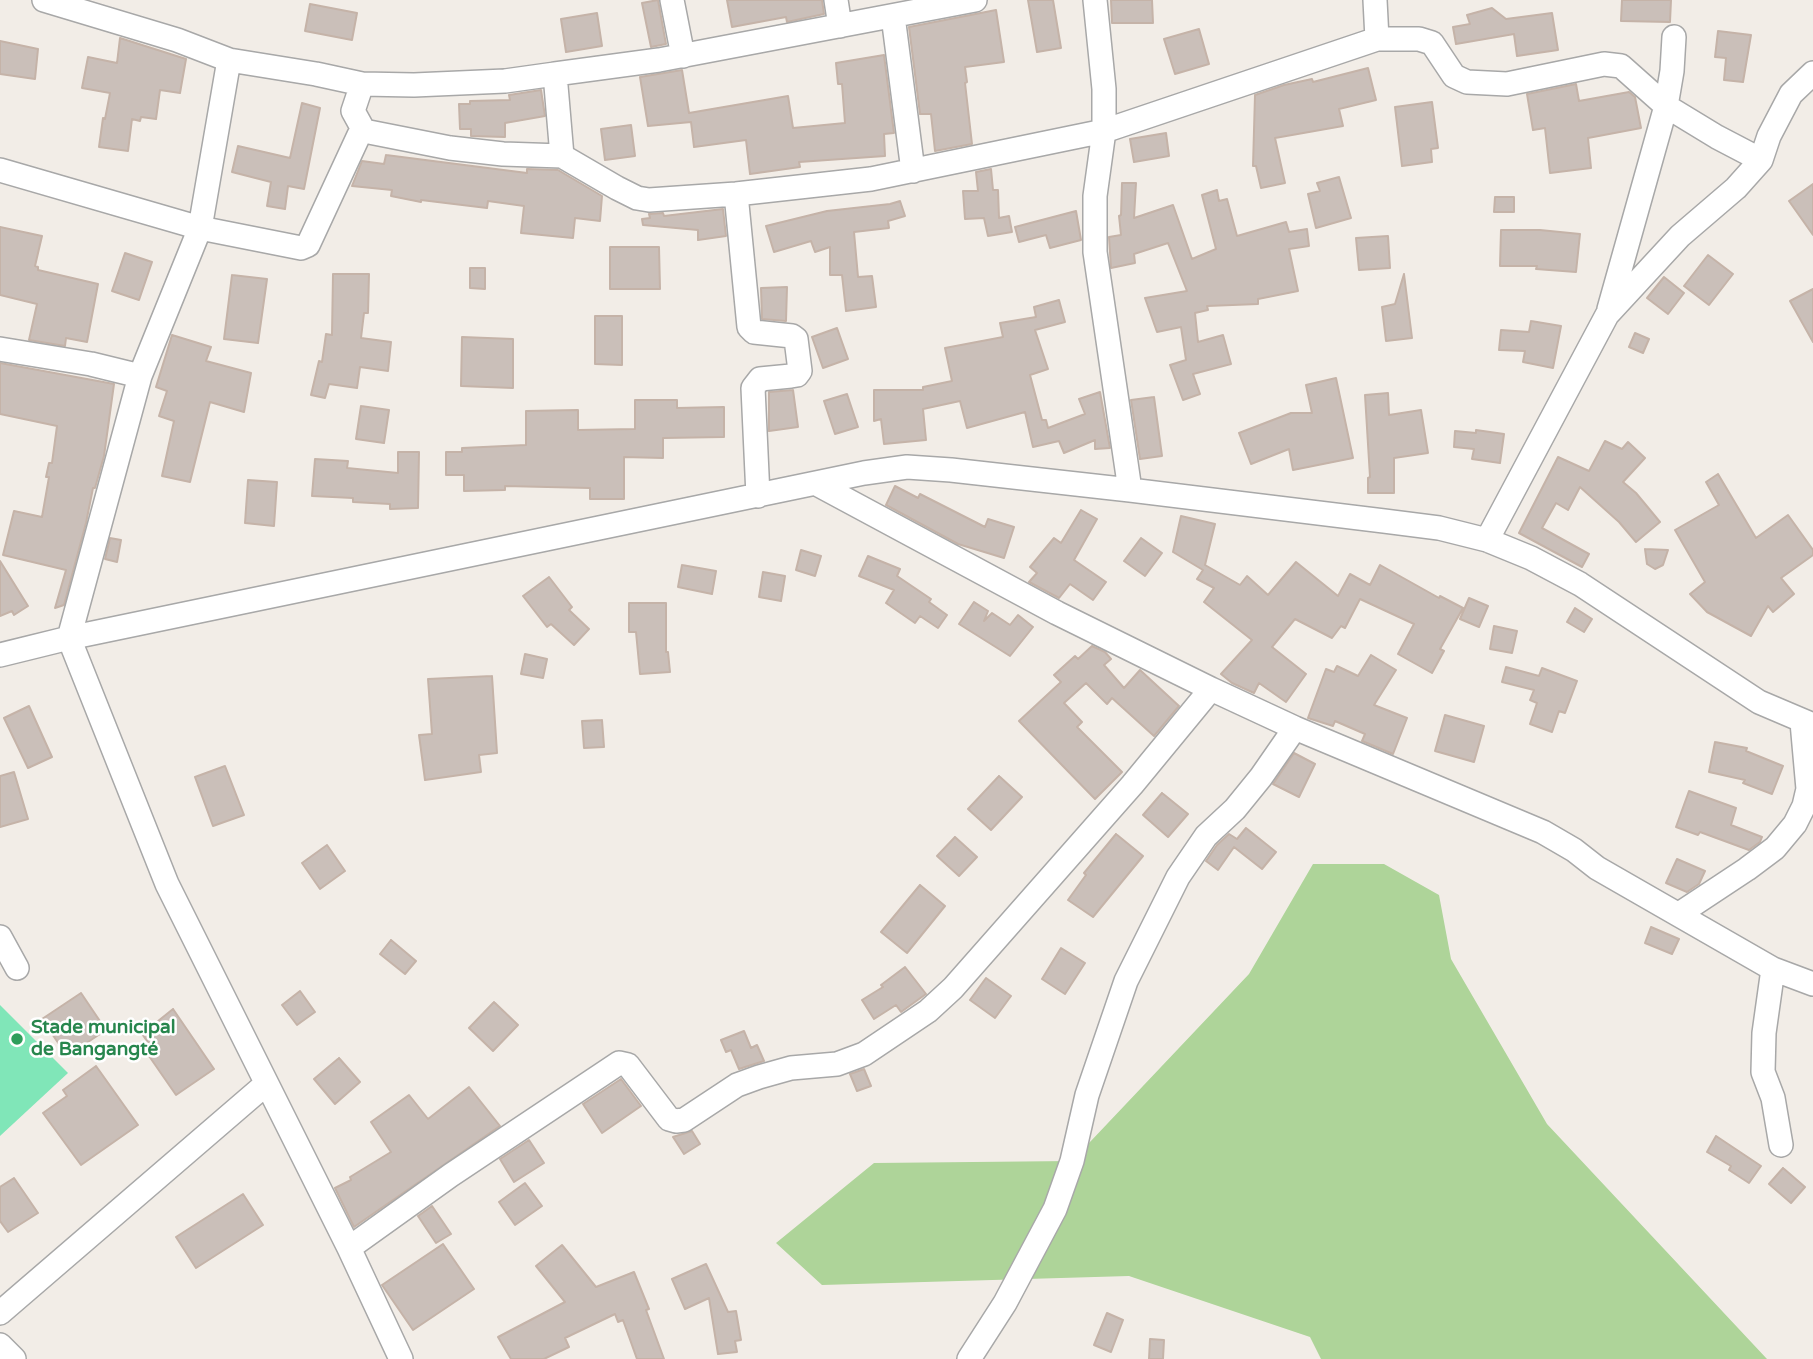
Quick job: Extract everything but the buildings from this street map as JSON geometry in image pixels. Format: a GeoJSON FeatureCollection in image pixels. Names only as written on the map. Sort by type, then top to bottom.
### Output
{"type":"FeatureCollection","features":[{"type":"Feature","properties":{"kind":"street"},"geometry":{"type":"LineString","coordinates":[[44,0],[177,40],[229,61],[362,84],[414,85],[555,75],[683,56],[975,0]]}},
{"type":"Feature","properties":{"kind":"street"},"geometry":{"type":"LineString","coordinates":[[672,0],[683,56]]}},
{"type":"Feature","properties":{"kind":"street"},"geometry":{"type":"LineString","coordinates":[[835,0],[840,26]]}},
{"type":"Feature","properties":{"kind":"street"},"geometry":{"type":"LineString","coordinates":[[1095,0],[1104,89],[1104,131],[1095,195],[1095,251],[1130,490]]}},
{"type":"Feature","properties":{"kind":"street"},"geometry":{"type":"LineString","coordinates":[[1375,0],[1377,39]]}},
{"type":"Feature","properties":{"kind":"street"},"geometry":{"type":"LineString","coordinates":[[893,16],[913,171]]}},
{"type":"Feature","properties":{"kind":"street"},"geometry":{"type":"LineString","coordinates":[[1487,540],[1607,315],[1666,106],[1674,37]]}},
{"type":"Feature","properties":{"kind":"street"},"geometry":{"type":"LineString","coordinates":[[0,170],[200,228],[305,247],[359,135],[364,131],[450,148],[503,154],[562,156],[617,188],[644,200],[736,194],[871,179],[1104,131],[1377,39],[1427,40],[1432,43],[1454,76],[1466,82],[1507,84],[1604,64],[1621,66],[1666,106],[1761,160]]}},
{"type":"Feature","properties":{"kind":"street"},"geometry":{"type":"LineString","coordinates":[[229,61],[200,228],[140,376],[69,638],[162,872],[349,1248],[401,1359]]}},
{"type":"Feature","properties":{"kind":"street"},"geometry":{"type":"LineString","coordinates":[[1607,315],[1680,236],[1736,188],[1761,160],[1769,136],[1791,94],[1813,73]]}},
{"type":"Feature","properties":{"kind":"street"},"geometry":{"type":"LineString","coordinates":[[555,75],[562,156]]}},
{"type":"Feature","properties":{"kind":"street"},"geometry":{"type":"LineString","coordinates":[[362,84],[353,111],[364,131]]}},
{"type":"Feature","properties":{"kind":"street"},"geometry":{"type":"LineString","coordinates":[[736,194],[749,327],[754,332],[792,336],[796,339],[800,371],[797,375],[760,379],[753,388],[758,496]]}},
{"type":"Feature","properties":{"kind":"street"},"geometry":{"type":"LineString","coordinates":[[0,349],[91,364],[140,376]]}},
{"type":"Feature","properties":{"kind":"street"},"geometry":{"type":"LineString","coordinates":[[0,655],[69,638],[864,473],[907,467],[1130,490],[1439,528],[1487,540],[1531,558],[1580,584],[1759,702],[1807,724],[1808,789],[1804,806],[1795,824],[1775,848],[1679,914]]}},
{"type":"Feature","properties":{"kind":"street"},"geometry":{"type":"LineString","coordinates":[[817,484],[1057,613],[1211,689],[1295,728],[1543,832],[1574,850],[1597,868],[1773,968],[1813,984]]}},
{"type":"Feature","properties":{"kind":"street"},"geometry":{"type":"LineString","coordinates":[[349,1248],[440,1182],[619,1063],[628,1065],[669,1119],[676,1121],[684,1120],[737,1085],[758,1077],[791,1068],[837,1064],[864,1054],[928,1011],[953,989],[1132,785],[1211,689]]}},
{"type":"Feature","properties":{"kind":"street"},"geometry":{"type":"LineString","coordinates":[[969,1359],[1005,1303],[1055,1209],[1072,1161],[1087,1095],[1126,981],[1178,877],[1206,836],[1235,809],[1261,777],[1295,728]]}},
{"type":"Feature","properties":{"kind":"street"},"geometry":{"type":"LineString","coordinates":[[0,937],[17,968]]}},
{"type":"Feature","properties":{"kind":"street"},"geometry":{"type":"LineString","coordinates":[[1773,968],[1764,1033],[1763,1072],[1773,1098],[1782,1145]]}},
{"type":"Feature","properties":{"kind":"street"},"geometry":{"type":"LineString","coordinates":[[0,1312],[266,1084]]}},
{"type":"Feature","properties":{"kind":"street"},"geometry":{"type":"LineString","coordinates":[[0,1345],[13,1359]]}},
{"type":"Feature","properties":{"kind":"green space"},"geometry":{"type":"Polygon","coordinates":[[[1313,864],[1384,864],[1439,895],[1451,959],[1547,1124],[1767,1359],[1321,1359],[1310,1337],[1129,1276],[822,1285],[776,1243],[874,1163],[1072,1161],[1249,974],[1313,864]]]}},
{"type":"Feature","properties":{"kind":"green space","name":"Stade municipal de Bangangté"},"geometry":{"type":"Polygon","coordinates":[[[0,1005],[68,1073],[0,1136],[0,1005]]]}},
{"type":"Feature","properties":{"kind":"place","name":"Stade municipal de Bangangté"},"geometry":{"type":"Point","coordinates":[17,1039]}}]}
